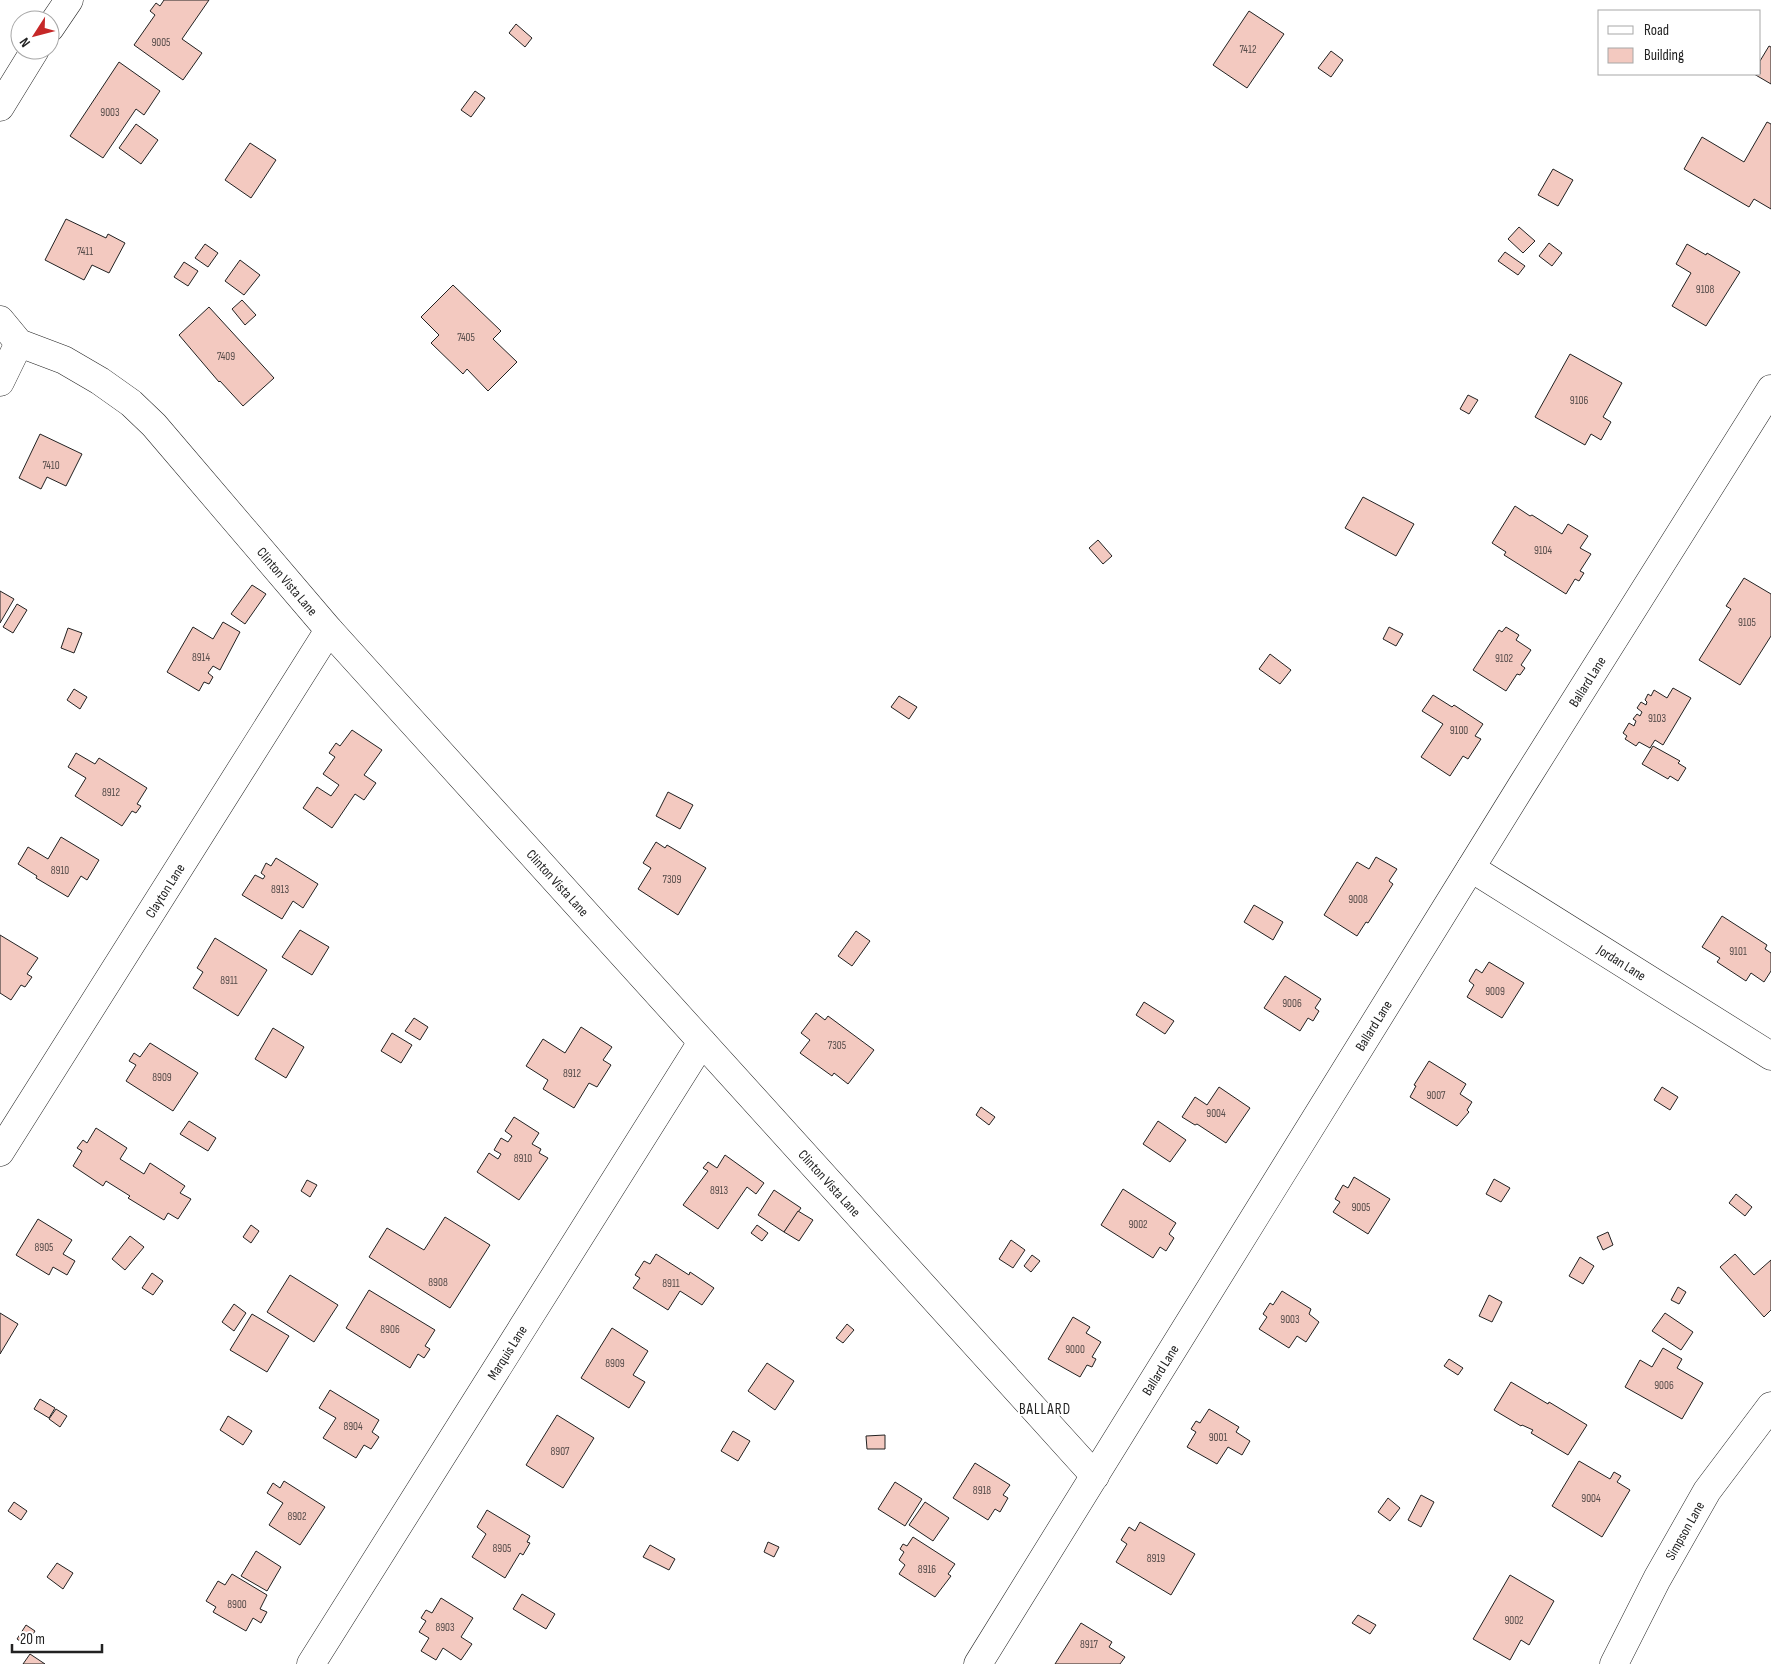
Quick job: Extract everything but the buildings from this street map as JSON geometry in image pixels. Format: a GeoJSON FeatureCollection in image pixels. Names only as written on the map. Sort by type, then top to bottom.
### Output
{"type":"FeatureCollection","features":[{"type":"Feature","properties":{"kind":"street"},"geometry":{"type":"LineString","coordinates":[[60,13],[69,0]]}},
{"type":"Feature","properties":{"kind":"street"},"geometry":{"type":"LineString","coordinates":[[0,107],[29,60]]}},
{"type":"Feature","properties":{"kind":"street"},"geometry":{"type":"LineString","coordinates":[[0,320],[18,343],[0,382]]}},
{"type":"Feature","properties":{"kind":"street","name":"Clinton Vista Lane"},"geometry":{"type":"LineString","coordinates":[[18,343],[64,360],[100,381],[131,403],[154,425],[329,630],[1095,1476]]}},
{"type":"Feature","properties":{"kind":"street","name":"Ballard Lane"},"geometry":{"type":"LineString","coordinates":[[978,1664],[1471,868],[1771,389]]}},
{"type":"Feature","properties":{"kind":"street","name":"Clayton Lane"},"geometry":{"type":"LineString","coordinates":[[0,1152],[329,630]]}},
{"type":"Feature","properties":{"kind":"street","name":"Jordan Lane"},"geometry":{"type":"LineString","coordinates":[[1471,868],[1771,1056]]}},
{"type":"Feature","properties":{"kind":"street","name":"Marquis Lane"},"geometry":{"type":"LineString","coordinates":[[311,1664],[702,1042]]}},
{"type":"Feature","properties":{"kind":"street","name":"Simpson Lane"},"geometry":{"type":"LineString","coordinates":[[1614,1664],[1657,1579],[1707,1491],[1771,1406]]}},
{"type":"Feature","properties":{"kind":"district","name":"BALLARD"},"geometry":{"type":"Point","coordinates":[1045,1409]}}]}
